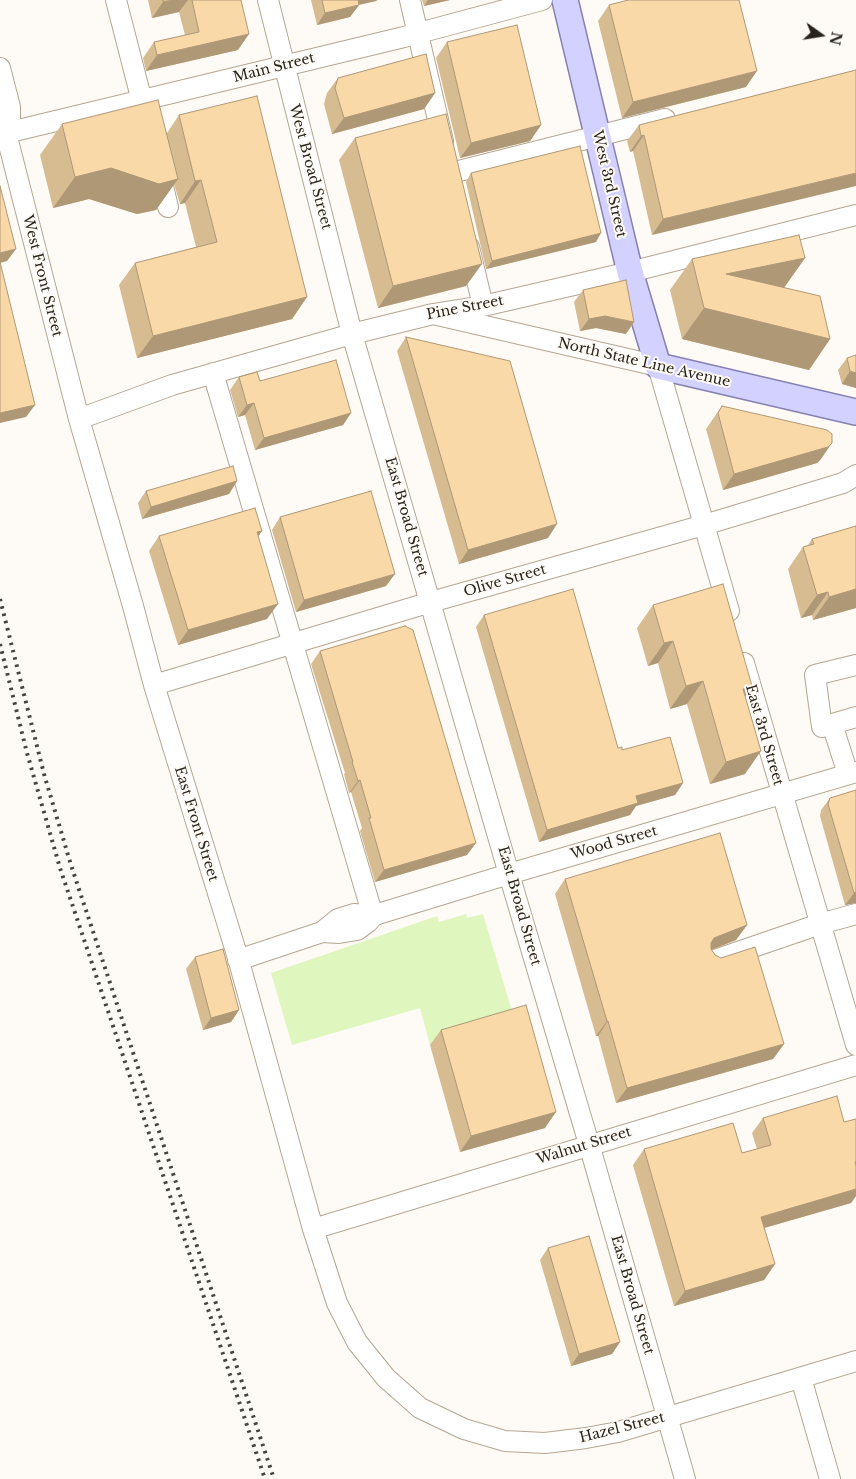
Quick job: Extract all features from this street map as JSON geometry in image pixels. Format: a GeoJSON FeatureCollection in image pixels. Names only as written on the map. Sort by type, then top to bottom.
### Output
{"type":"FeatureCollection","features":[{"type":"Feature","properties":{"kind":"main road","name":"West 3rd Street"},"geometry":{"type":"LineString","coordinates":[[565,0],[630,272],[658,366]]}},
{"type":"Feature","properties":{"kind":"main road","name":"North State Line Avenue"},"geometry":{"type":"LineString","coordinates":[[658,366],[856,412]]}},
{"type":"Feature","properties":{"kind":"street"},"geometry":{"type":"LineString","coordinates":[[116,0],[168,207]]}},
{"type":"Feature","properties":{"kind":"street","name":"West Broad Street"},"geometry":{"type":"LineString","coordinates":[[268,0],[352,334]]}},
{"type":"Feature","properties":{"kind":"street"},"geometry":{"type":"LineString","coordinates":[[410,0],[453,183],[598,135],[684,114]]}},
{"type":"Feature","properties":{"kind":"street","name":"Main Street"},"geometry":{"type":"LineString","coordinates":[[3,131],[142,100],[417,34],[542,0]]}},
{"type":"Feature","properties":{"kind":"street","name":"West Front Street"},"geometry":{"type":"LineString","coordinates":[[0,68],[10,107],[10,119],[3,131],[79,419]]}},
{"type":"Feature","properties":{"kind":"street","name":"Pine Street"},"geometry":{"type":"LineString","coordinates":[[79,419],[172,385],[352,334],[433,314],[483,306],[630,272],[856,216]]}},
{"type":"Feature","properties":{"kind":"street"},"geometry":{"type":"LineString","coordinates":[[464,230],[483,306]]}},
{"type":"Feature","properties":{"kind":"street","name":"North State Line Avenue"},"geometry":{"type":"LineString","coordinates":[[433,314],[658,366]]}},
{"type":"Feature","properties":{"kind":"street","name":"East Broad Street"},"geometry":{"type":"LineString","coordinates":[[352,334],[685,1479]]}},
{"type":"Feature","properties":{"kind":"street","name":"East 3rd Street"},"geometry":{"type":"LineString","coordinates":[[658,366],[781,794],[856,1045]]}},
{"type":"Feature","properties":{"kind":"street"},"geometry":{"type":"LineString","coordinates":[[213,373],[373,916]]}},
{"type":"Feature","properties":{"kind":"street","name":"East Front Street"},"geometry":{"type":"LineString","coordinates":[[79,419],[131,597],[154,685],[238,960],[313,1228]]}},
{"type":"Feature","properties":{"kind":"street","name":"Olive Street"},"geometry":{"type":"LineString","coordinates":[[154,685],[431,602],[704,525],[843,483],[856,475]]}},
{"type":"Feature","properties":{"kind":"street"},"geometry":{"type":"LineString","coordinates":[[856,665],[815,676],[822,727],[856,717]]}},
{"type":"Feature","properties":{"kind":"street"},"geometry":{"type":"LineString","coordinates":[[832,724],[852,773]]}},
{"type":"Feature","properties":{"kind":"street","name":"Wood Street"},"geometry":{"type":"LineString","coordinates":[[238,960],[322,932],[330,924],[354,914],[373,916],[852,773]]}},
{"type":"Feature","properties":{"kind":"street"},"geometry":{"type":"LineString","coordinates":[[712,961],[820,924],[856,914]]}},
{"type":"Feature","properties":{"kind":"street","name":"Walnut Street"},"geometry":{"type":"LineString","coordinates":[[313,1228],[856,1065]]}},
{"type":"Feature","properties":{"kind":"street","name":"Hazel Street"},"geometry":{"type":"LineString","coordinates":[[313,1228],[337,1302],[357,1342],[386,1378],[420,1408],[464,1429],[505,1441],[545,1443],[618,1432],[856,1362]]}},
{"type":"Feature","properties":{"kind":"street"},"geometry":{"type":"LineString","coordinates":[[801,1378],[830,1479]]}},
{"type":"Feature","properties":{"kind":"green space"},"geometry":{"type":"Polygon","coordinates":[[[466,914],[467,918],[483,914],[515,1021],[430,1045],[420,1008],[292,1045],[271,973],[437,916],[439,922],[466,914]]]}},
{"type":"Feature","properties":{"kind":"building"},"geometry":{"type":"Polygon","coordinates":[[[192,0],[241,0],[249,34],[157,55],[154,42],[199,32],[192,0]]]}},
{"type":"Feature","properties":{"kind":"building"},"geometry":{"type":"Polygon","coordinates":[[[322,0],[358,0],[359,5],[325,13],[322,0]]]}},
{"type":"Feature","properties":{"kind":"building"},"geometry":{"type":"Polygon","coordinates":[[[628,0],[739,0],[757,71],[633,102],[609,5],[628,0]]]}},
{"type":"Feature","properties":{"kind":"building"},"geometry":{"type":"Polygon","coordinates":[[[517,25],[541,125],[471,143],[447,42],[517,25]]]}},
{"type":"Feature","properties":{"kind":"building"},"geometry":{"type":"Polygon","coordinates":[[[426,54],[435,93],[344,118],[335,88],[338,78],[426,54]]]}},
{"type":"Feature","properties":{"kind":"building"},"geometry":{"type":"Polygon","coordinates":[[[856,70],[856,173],[663,219],[644,135],[641,136],[639,125],[856,70]]]}},
{"type":"Feature","properties":{"kind":"building"},"geometry":{"type":"Polygon","coordinates":[[[257,96],[307,297],[153,336],[135,263],[217,242],[201,180],[195,181],[179,115],[257,96]]]}},
{"type":"Feature","properties":{"kind":"building"},"geometry":{"type":"Polygon","coordinates":[[[158,100],[178,179],[159,184],[111,168],[75,177],[62,124],[158,100]]]}},
{"type":"Feature","properties":{"kind":"building"},"geometry":{"type":"Polygon","coordinates":[[[446,114],[482,264],[393,286],[355,138],[446,114]]]}},
{"type":"Feature","properties":{"kind":"building"},"geometry":{"type":"Polygon","coordinates":[[[580,146],[601,233],[492,261],[471,173],[580,146]]]}},
{"type":"Feature","properties":{"kind":"building"},"geometry":{"type":"Polygon","coordinates":[[[0,186],[16,249],[0,253],[0,186]]]}},
{"type":"Feature","properties":{"kind":"building"},"geometry":{"type":"Polygon","coordinates":[[[799,235],[805,258],[726,274],[820,296],[830,339],[704,308],[692,259],[799,235]]]}},
{"type":"Feature","properties":{"kind":"building"},"geometry":{"type":"Polygon","coordinates":[[[0,262],[35,405],[0,413],[0,262]]]}},
{"type":"Feature","properties":{"kind":"building"},"geometry":{"type":"Polygon","coordinates":[[[626,280],[634,322],[605,316],[589,319],[583,290],[626,280]]]}},
{"type":"Feature","properties":{"kind":"building"},"geometry":{"type":"Polygon","coordinates":[[[406,337],[510,361],[557,524],[468,550],[406,337]]]}},
{"type":"Feature","properties":{"kind":"building"},"geometry":{"type":"Polygon","coordinates":[[[856,355],[856,373],[850,371],[847,358],[856,355]]]}},
{"type":"Feature","properties":{"kind":"building"},"geometry":{"type":"Polygon","coordinates":[[[336,360],[351,413],[264,438],[254,403],[247,405],[239,377],[257,372],[260,381],[336,360]]]}},
{"type":"Feature","properties":{"kind":"building"},"geometry":{"type":"Polygon","coordinates":[[[722,406],[827,430],[832,434],[832,443],[828,447],[734,474],[718,413],[722,406]]]}},
{"type":"Feature","properties":{"kind":"building"},"geometry":{"type":"Polygon","coordinates":[[[233,466],[237,481],[151,507],[146,491],[233,466]]]}},
{"type":"Feature","properties":{"kind":"building"},"geometry":{"type":"Polygon","coordinates":[[[371,491],[395,574],[304,600],[280,517],[371,491]]]}},
{"type":"Feature","properties":{"kind":"building"},"geometry":{"type":"Polygon","coordinates":[[[255,508],[262,531],[257,532],[278,604],[188,630],[159,536],[255,508]]]}},
{"type":"Feature","properties":{"kind":"building"},"geometry":{"type":"Polygon","coordinates":[[[856,526],[856,589],[829,597],[828,592],[817,595],[803,547],[814,544],[812,539],[856,526]]]}},
{"type":"Feature","properties":{"kind":"building"},"geometry":{"type":"Polygon","coordinates":[[[723,584],[752,686],[743,689],[761,751],[726,762],[703,681],[686,686],[673,641],[664,643],[653,605],[723,584]]]}},
{"type":"Feature","properties":{"kind":"building"},"geometry":{"type":"Polygon","coordinates":[[[573,589],[618,748],[622,747],[622,750],[670,737],[683,783],[636,796],[638,803],[547,830],[484,615],[573,589]]]}},
{"type":"Feature","properties":{"kind":"building"},"geometry":{"type":"Polygon","coordinates":[[[405,626],[413,630],[476,843],[384,870],[360,780],[358,781],[352,762],[320,651],[405,626]]]}},
{"type":"Feature","properties":{"kind":"building"},"geometry":{"type":"Polygon","coordinates":[[[856,790],[856,892],[854,893],[828,804],[830,798],[856,790]]]}},
{"type":"Feature","properties":{"kind":"building"},"geometry":{"type":"Polygon","coordinates":[[[720,833],[747,925],[714,938],[711,943],[711,949],[715,955],[721,958],[755,947],[784,1044],[627,1088],[565,879],[720,833]]]}},
{"type":"Feature","properties":{"kind":"building"},"geometry":{"type":"Polygon","coordinates":[[[223,949],[239,1010],[211,1018],[195,957],[223,949]]]}},
{"type":"Feature","properties":{"kind":"building"},"geometry":{"type":"Polygon","coordinates":[[[526,1005],[556,1112],[471,1136],[441,1030],[526,1005]]]}},
{"type":"Feature","properties":{"kind":"building"},"geometry":{"type":"Polygon","coordinates":[[[837,1096],[844,1122],[856,1119],[856,1189],[761,1217],[775,1264],[685,1291],[644,1149],[733,1123],[742,1153],[771,1145],[763,1118],[837,1096]]]}},
{"type":"Feature","properties":{"kind":"building"},"geometry":{"type":"Polygon","coordinates":[[[589,1236],[620,1342],[579,1354],[548,1248],[589,1236]]]}},
{"type":"Feature","properties":{"kind":"railway"},"geometry":{"type":"LineString","coordinates":[[0,599],[44,774],[71,865],[274,1479]]}},
{"type":"Feature","properties":{"kind":"railway"},"geometry":{"type":"LineString","coordinates":[[0,644],[27,753],[60,868],[265,1479]]}}]}
